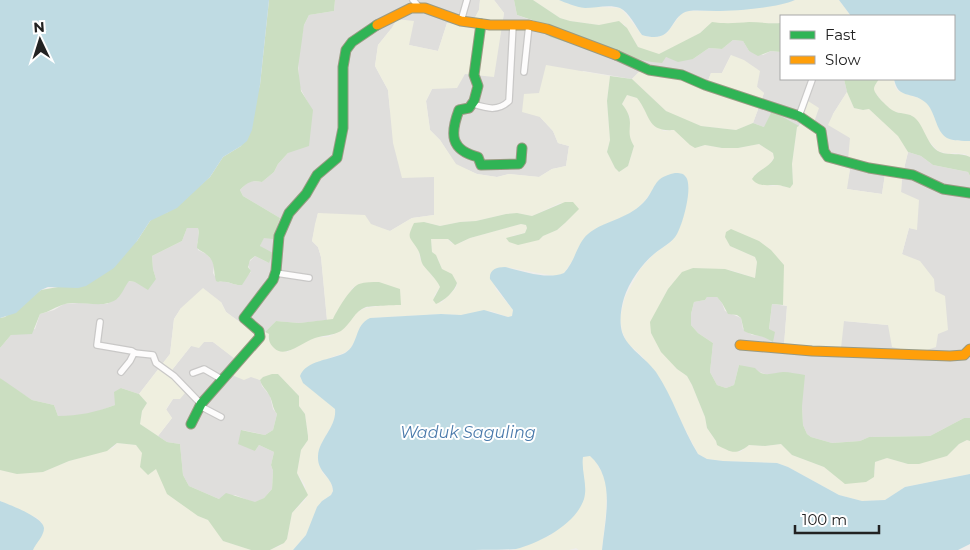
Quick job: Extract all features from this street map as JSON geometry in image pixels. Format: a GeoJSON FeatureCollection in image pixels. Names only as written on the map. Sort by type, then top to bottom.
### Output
{"type":"FeatureCollection","features":[{"type":"Feature","properties":{"kind":"street"},"geometry":{"type":"LineString","coordinates":[[461,21],[466,0]]}},
{"type":"Feature","properties":{"kind":"street"},"geometry":{"type":"LineString","coordinates":[[190,424],[201,405],[260,337],[261,333],[259,330],[245,321],[244,318],[270,286],[276,273],[278,243],[282,228],[289,213],[306,194],[317,174],[337,158],[343,128],[343,67],[346,50],[352,42],[376,25],[416,3],[461,21],[481,24],[529,25],[547,29],[600,48],[649,70],[682,75],[799,116],[821,130],[824,138],[824,152],[828,157],[869,168],[913,175],[948,191],[970,193]]}},
{"type":"Feature","properties":{"kind":"street"},"geometry":{"type":"LineString","coordinates":[[481,24],[474,76],[478,86],[473,104],[469,108],[460,110],[453,132],[454,140],[461,150],[478,157],[481,165],[519,164],[522,148]]}},
{"type":"Feature","properties":{"kind":"street"},"geometry":{"type":"LineString","coordinates":[[473,104],[495,109],[509,101],[514,25]]}},
{"type":"Feature","properties":{"kind":"street"},"geometry":{"type":"LineString","coordinates":[[524,72],[529,25]]}},
{"type":"Feature","properties":{"kind":"street"},"geometry":{"type":"LineString","coordinates":[[799,116],[812,80]]}},
{"type":"Feature","properties":{"kind":"street"},"geometry":{"type":"LineString","coordinates":[[276,273],[309,278]]}},
{"type":"Feature","properties":{"kind":"street"},"geometry":{"type":"LineString","coordinates":[[100,322],[97,345],[154,356],[156,363],[174,376],[201,405],[221,417]]}},
{"type":"Feature","properties":{"kind":"street"},"geometry":{"type":"LineString","coordinates":[[740,345],[812,351],[956,356],[962,356],[970,349]]}},
{"type":"Feature","properties":{"kind":"street"},"geometry":{"type":"LineString","coordinates":[[120,372],[135,353]]}},
{"type":"Feature","properties":{"kind":"street"},"geometry":{"type":"LineString","coordinates":[[193,373],[204,369],[222,380]]}},
{"type":"Feature","properties":{"kind":"shaded area"},"geometry":{"type":"Polygon","coordinates":[[[335,0],[480,0],[479,10],[470,27],[447,23],[438,51],[409,45],[391,29],[378,45],[375,66],[388,90],[390,110],[434,177],[434,215],[412,218],[390,231],[318,213],[312,241],[318,247],[321,257],[327,320],[299,323],[276,321],[265,332],[241,323],[226,312],[221,302],[181,308],[174,319],[170,354],[139,394],[121,388],[115,405],[78,416],[58,416],[54,405],[32,400],[4,382],[0,378],[0,348],[11,335],[35,329],[40,314],[54,310],[64,304],[107,304],[118,298],[128,281],[156,279],[152,256],[182,241],[187,228],[198,228],[198,250],[212,260],[214,266],[213,273],[218,282],[223,281],[237,285],[251,272],[248,265],[255,256],[269,263],[260,246],[264,237],[280,218],[243,196],[240,190],[248,182],[262,182],[274,172],[278,164],[288,153],[312,110],[299,86],[298,57],[304,25],[309,15],[334,11],[335,0]]]}},
{"type":"Feature","properties":{"kind":"shaded area"},"geometry":{"type":"Polygon","coordinates":[[[494,0],[514,0],[517,15],[582,39],[665,57],[693,59],[709,48],[722,49],[733,40],[743,41],[749,51],[763,55],[771,51],[780,52],[780,80],[844,80],[847,92],[833,114],[850,138],[886,168],[882,194],[846,189],[850,169],[828,162],[820,157],[817,136],[812,128],[808,102],[799,126],[764,127],[753,123],[764,93],[731,55],[722,73],[711,73],[705,89],[677,77],[640,71],[632,79],[583,71],[540,117],[553,131],[558,143],[569,146],[566,166],[552,169],[539,177],[509,174],[497,177],[477,174],[456,165],[440,140],[430,130],[426,101],[432,89],[465,74],[500,36],[504,13],[494,0]]]}},
{"type":"Feature","properties":{"kind":"shaded area"},"geometry":{"type":"Polygon","coordinates":[[[908,152],[921,156],[933,165],[968,172],[970,176],[970,418],[964,418],[930,436],[869,437],[860,441],[832,443],[807,434],[803,425],[802,406],[768,375],[739,365],[734,385],[726,388],[717,385],[710,372],[713,343],[698,333],[691,325],[694,302],[705,300],[707,297],[717,297],[725,311],[741,318],[743,329],[752,335],[763,336],[769,330],[772,304],[787,306],[784,345],[844,321],[888,325],[935,291],[902,254],[909,228],[917,229],[901,192],[902,177],[908,152]]]}},
{"type":"Feature","properties":{"kind":"shaded area"},"geometry":{"type":"Polygon","coordinates":[[[204,342],[213,342],[236,359],[251,376],[260,380],[270,396],[273,409],[277,414],[273,430],[265,435],[242,430],[255,451],[259,445],[274,452],[271,465],[273,471],[272,489],[264,498],[255,503],[235,495],[219,499],[189,486],[183,475],[180,444],[167,442],[158,436],[172,418],[166,410],[173,399],[170,377],[172,370],[191,346],[204,342]]]}},
{"type":"Feature","properties":{"kind":"green space"},"geometry":{"type":"Polygon","coordinates":[[[269,0],[335,0],[334,11],[309,15],[304,25],[298,68],[301,91],[313,110],[309,146],[288,153],[278,164],[274,172],[262,182],[250,182],[240,190],[243,196],[280,218],[273,239],[264,238],[260,246],[273,253],[269,263],[255,256],[250,260],[248,267],[251,271],[242,285],[218,282],[216,281],[212,261],[197,248],[198,228],[187,228],[182,241],[152,256],[156,279],[148,290],[135,282],[129,281],[118,298],[113,302],[62,305],[40,314],[32,334],[11,335],[0,348],[0,318],[5,317],[41,290],[58,287],[137,241],[153,218],[168,212],[210,177],[223,157],[241,146],[260,85],[269,0]]]}},
{"type":"Feature","properties":{"kind":"green space"},"geometry":{"type":"Polygon","coordinates":[[[480,0],[494,0],[504,13],[494,77],[465,74],[457,88],[432,89],[426,101],[430,130],[440,140],[456,164],[477,174],[497,177],[509,174],[539,177],[552,169],[566,166],[569,146],[558,143],[553,131],[540,117],[522,112],[524,94],[539,93],[546,65],[610,76],[607,101],[610,140],[607,152],[619,172],[628,166],[634,146],[628,137],[630,117],[622,104],[627,95],[637,98],[663,131],[674,130],[700,147],[705,145],[738,148],[759,144],[773,153],[774,158],[768,166],[754,175],[770,186],[780,185],[785,187],[793,184],[792,164],[797,127],[800,126],[808,101],[819,108],[812,128],[817,136],[820,157],[828,162],[850,169],[847,189],[882,194],[886,168],[848,160],[850,138],[828,125],[847,92],[854,108],[869,109],[899,136],[908,152],[902,177],[901,192],[919,200],[917,230],[909,228],[902,254],[920,261],[934,279],[935,291],[945,296],[948,330],[938,334],[936,347],[918,353],[892,347],[888,325],[844,321],[841,348],[784,345],[787,306],[783,305],[783,265],[730,246],[755,257],[757,262],[755,278],[730,270],[693,268],[668,289],[651,322],[651,333],[677,369],[687,376],[705,417],[707,428],[717,445],[740,452],[749,445],[781,444],[792,455],[824,467],[841,480],[875,472],[875,462],[887,458],[908,464],[947,456],[959,444],[967,440],[970,441],[970,474],[905,487],[885,500],[862,501],[839,495],[777,463],[723,461],[707,459],[698,454],[656,373],[640,354],[627,343],[622,331],[620,318],[625,297],[641,268],[654,254],[672,241],[651,192],[634,211],[594,230],[584,239],[564,273],[557,276],[505,267],[495,288],[513,310],[512,316],[508,317],[491,311],[461,315],[441,314],[370,318],[350,349],[329,358],[330,404],[335,409],[336,415],[320,447],[322,472],[331,482],[333,491],[331,495],[322,501],[306,535],[293,550],[270,550],[280,546],[287,539],[292,513],[306,499],[305,485],[297,473],[301,450],[308,440],[305,414],[299,406],[299,396],[278,374],[263,377],[260,380],[251,377],[244,380],[234,376],[229,370],[235,359],[213,342],[204,342],[199,348],[191,346],[172,370],[170,377],[185,393],[180,399],[173,399],[166,409],[172,418],[158,436],[140,424],[142,411],[147,403],[139,394],[170,354],[174,319],[181,308],[203,288],[221,302],[226,312],[241,323],[269,334],[268,339],[287,352],[306,341],[317,337],[328,337],[338,332],[347,325],[357,312],[366,308],[392,304],[353,287],[349,296],[337,311],[334,319],[327,320],[321,257],[318,247],[312,241],[318,213],[365,215],[371,224],[390,231],[412,218],[434,215],[434,177],[402,178],[393,143],[388,90],[375,66],[378,45],[397,19],[414,21],[409,45],[438,51],[447,23],[470,27],[479,10],[480,0]],[[560,203],[532,216],[517,213],[506,214],[476,221],[440,226],[424,222],[419,252],[420,259],[440,287],[434,296],[441,303],[456,288],[457,283],[442,269],[438,259],[432,252],[431,239],[442,238],[448,239],[451,243],[460,243],[470,238],[521,224],[526,225],[525,233],[511,236],[539,240],[543,236],[557,230],[578,209],[560,203]]]}},
{"type":"Feature","properties":{"kind":"green space"},"geometry":{"type":"Polygon","coordinates":[[[514,0],[533,0],[560,18],[570,21],[599,25],[619,21],[627,28],[638,47],[659,54],[700,33],[712,22],[780,23],[780,52],[771,51],[758,56],[749,51],[743,41],[733,40],[722,49],[709,48],[693,59],[678,62],[666,57],[662,63],[652,62],[622,54],[582,39],[572,44],[550,37],[538,22],[517,15],[514,0]]]}},
{"type":"Feature","properties":{"kind":"green space"},"geometry":{"type":"Polygon","coordinates":[[[533,0],[559,0],[575,6],[620,8],[642,35],[649,37],[658,37],[667,33],[681,14],[687,11],[717,11],[764,7],[795,0],[839,0],[850,15],[780,15],[780,23],[724,24],[704,29],[686,41],[659,54],[653,54],[638,47],[624,24],[599,25],[560,18],[533,0]]]}},
{"type":"Feature","properties":{"kind":"green space"},"geometry":{"type":"Polygon","coordinates":[[[731,55],[744,60],[760,71],[757,87],[764,93],[753,123],[736,130],[701,126],[671,114],[632,79],[640,71],[677,77],[705,88],[711,73],[722,73],[731,55]]]}},
{"type":"Feature","properties":{"kind":"green space"},"geometry":{"type":"Polygon","coordinates":[[[610,76],[632,79],[666,111],[701,126],[736,130],[753,123],[764,127],[772,111],[799,126],[797,127],[792,164],[793,184],[790,188],[754,182],[752,179],[757,173],[774,158],[773,153],[759,144],[738,148],[705,145],[695,148],[674,130],[665,130],[654,125],[637,98],[627,95],[622,104],[629,116],[630,135],[634,146],[628,166],[619,172],[607,152],[610,140],[607,101],[610,76]]]}},
{"type":"Feature","properties":{"kind":"green space"},"geometry":{"type":"Polygon","coordinates":[[[844,80],[878,80],[874,89],[879,98],[892,110],[910,115],[916,119],[935,149],[944,153],[970,157],[970,176],[968,172],[933,165],[921,156],[908,152],[898,136],[869,109],[854,108],[844,80]]]}},
{"type":"Feature","properties":{"kind":"green space"},"geometry":{"type":"Polygon","coordinates":[[[878,80],[894,80],[895,87],[898,91],[927,103],[952,140],[970,141],[970,157],[965,154],[949,154],[938,151],[912,116],[892,111],[884,104],[873,88],[878,80]]]}},
{"type":"Feature","properties":{"kind":"green space"},"geometry":{"type":"Polygon","coordinates":[[[565,202],[573,202],[579,209],[557,230],[543,236],[539,240],[518,245],[509,242],[506,238],[525,233],[526,225],[521,224],[470,238],[455,245],[448,239],[431,239],[432,252],[436,255],[442,269],[452,274],[457,283],[449,295],[436,304],[433,300],[440,287],[423,265],[419,252],[410,238],[410,232],[414,223],[424,222],[440,226],[476,221],[506,214],[517,213],[532,216],[565,202]]]}},
{"type":"Feature","properties":{"kind":"green space"},"geometry":{"type":"Polygon","coordinates":[[[731,229],[759,241],[771,250],[784,265],[783,305],[772,304],[769,329],[775,332],[773,342],[744,331],[741,318],[737,315],[728,314],[717,297],[707,297],[705,300],[694,302],[691,325],[698,333],[713,343],[710,372],[717,385],[726,388],[734,385],[739,365],[755,368],[764,374],[783,372],[805,375],[802,406],[803,425],[807,434],[811,437],[832,443],[860,441],[869,437],[930,436],[964,418],[970,418],[970,441],[967,440],[959,444],[947,456],[919,464],[908,464],[887,458],[875,462],[874,477],[866,482],[845,484],[824,467],[792,455],[781,444],[749,445],[736,452],[726,450],[717,445],[707,428],[705,417],[692,385],[687,376],[677,369],[661,352],[651,333],[650,322],[668,289],[682,272],[693,268],[725,269],[755,278],[757,262],[755,257],[730,246],[725,237],[726,232],[731,229]]]}},
{"type":"Feature","properties":{"kind":"green space"},"geometry":{"type":"Polygon","coordinates":[[[379,282],[400,289],[401,305],[366,307],[358,311],[341,331],[315,338],[288,351],[278,351],[270,343],[269,334],[265,332],[276,321],[299,323],[333,319],[352,289],[359,284],[379,282]]]}},
{"type":"Feature","properties":{"kind":"green space"},"geometry":{"type":"Polygon","coordinates":[[[272,374],[278,374],[299,396],[299,406],[305,414],[308,440],[301,450],[297,473],[308,495],[292,513],[287,539],[284,543],[270,550],[251,550],[223,541],[208,520],[198,516],[167,494],[156,469],[148,475],[140,467],[142,453],[136,445],[117,443],[107,451],[69,461],[43,472],[17,474],[0,470],[0,378],[32,400],[54,405],[58,416],[87,413],[115,405],[114,392],[121,388],[139,394],[147,403],[142,411],[140,424],[167,442],[180,444],[183,475],[189,486],[219,499],[226,493],[255,502],[264,498],[272,489],[273,471],[271,465],[274,452],[259,445],[255,451],[238,444],[241,430],[265,435],[273,430],[277,414],[260,380],[272,374]]]}},
{"type":"Feature","properties":{"kind":"green space"},"geometry":{"type":"Polygon","coordinates":[[[117,443],[136,445],[198,516],[212,523],[223,541],[251,550],[33,550],[42,523],[37,518],[0,501],[0,470],[43,472],[69,461],[113,448],[117,443]]]}},
{"type":"Feature","properties":{"kind":"green space"},"geometry":{"type":"Polygon","coordinates":[[[585,456],[590,456],[594,459],[604,476],[607,487],[602,550],[579,550],[576,548],[569,550],[514,550],[551,535],[585,456]]]}},
{"type":"Feature","properties":{"kind":"water"},"geometry":{"type":"Polygon","coordinates":[[[0,0],[269,0],[260,85],[252,130],[247,141],[223,157],[210,177],[177,208],[150,221],[137,241],[114,268],[86,286],[78,288],[48,287],[41,290],[16,313],[0,318],[0,0]]]}},
{"type":"Feature","properties":{"kind":"water"},"geometry":{"type":"Polygon","coordinates":[[[559,0],[795,0],[756,8],[724,11],[689,11],[682,14],[666,33],[653,37],[642,35],[629,16],[620,8],[607,6],[585,8],[559,0]]]}},
{"type":"Feature","properties":{"kind":"water"},"geometry":{"type":"Polygon","coordinates":[[[839,0],[970,0],[970,141],[952,140],[943,135],[929,106],[920,99],[902,93],[896,86],[894,80],[955,80],[955,15],[850,15],[839,0]]]}},
{"type":"Feature","properties":{"kind":"water","name":"Waduk Saguling"},"geometry":{"type":"Polygon","coordinates":[[[675,173],[685,176],[688,187],[687,204],[682,222],[675,237],[649,258],[633,280],[623,302],[621,323],[624,338],[652,367],[662,382],[698,454],[707,459],[723,461],[777,463],[839,495],[862,501],[885,500],[905,487],[970,474],[970,544],[958,550],[602,550],[607,500],[606,488],[598,465],[590,456],[583,457],[585,494],[580,508],[573,517],[546,537],[516,549],[293,550],[306,535],[317,507],[333,491],[331,482],[320,467],[318,456],[321,444],[333,422],[335,409],[303,383],[300,376],[303,371],[320,361],[345,353],[353,345],[361,325],[370,318],[441,314],[461,315],[484,310],[508,317],[512,316],[513,310],[490,279],[491,273],[494,270],[505,267],[527,273],[550,276],[564,273],[571,264],[581,242],[588,234],[636,209],[647,198],[658,181],[667,175],[675,173]]]}},
{"type":"Feature","properties":{"kind":"water"},"geometry":{"type":"Polygon","coordinates":[[[0,501],[25,512],[42,524],[44,528],[43,534],[33,550],[0,550],[0,501]]]}},
{"type":"Feature","properties":{"kind":"traffic: fast"},"geometry":{"type":"LineString","coordinates":[[481,24],[474,75],[478,86],[474,101],[469,108],[459,110],[454,126],[455,140],[462,150],[478,157],[481,165],[519,164],[522,148]]}},
{"type":"Feature","properties":{"kind":"traffic: fast"},"geometry":{"type":"LineString","coordinates":[[191,424],[201,404],[260,337],[259,331],[244,318],[273,280],[276,271],[279,236],[289,213],[306,194],[317,175],[337,158],[343,128],[343,67],[346,50],[352,42],[377,25]]}},
{"type":"Feature","properties":{"kind":"traffic: fast"},"geometry":{"type":"LineString","coordinates":[[616,55],[649,70],[682,75],[705,85],[799,116],[821,131],[824,151],[828,157],[869,168],[913,175],[943,189],[970,193]]}},
{"type":"Feature","properties":{"kind":"traffic: slow"},"geometry":{"type":"LineString","coordinates":[[377,25],[411,8],[425,8],[461,21],[490,25],[529,25],[547,29],[616,55]]}},
{"type":"Feature","properties":{"kind":"traffic: slow"},"geometry":{"type":"LineString","coordinates":[[740,345],[812,351],[950,356],[964,355],[970,349]]}}]}
